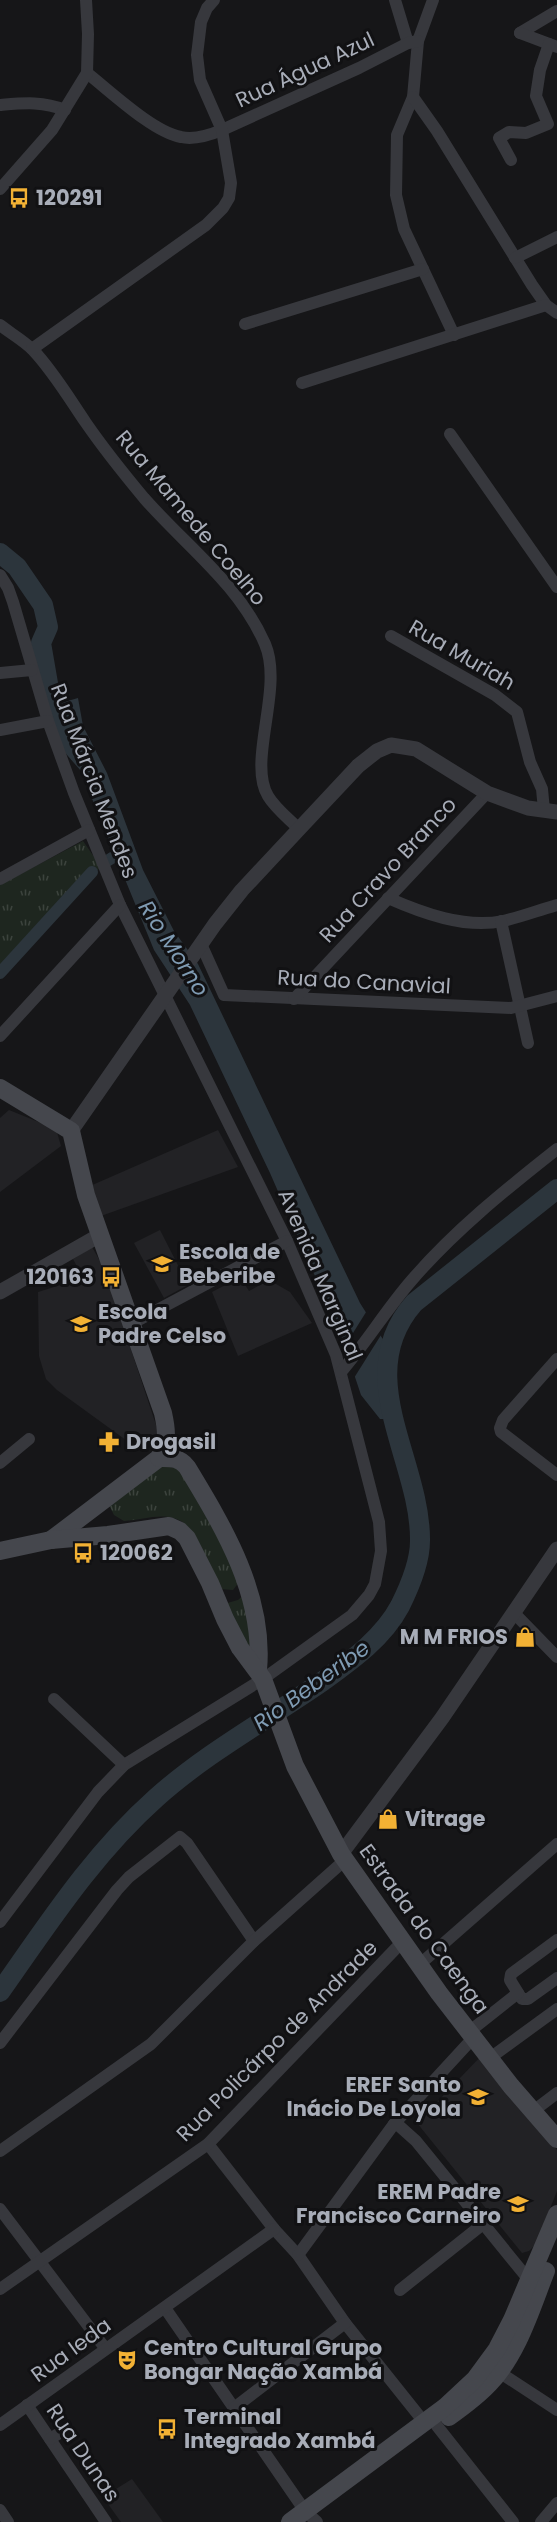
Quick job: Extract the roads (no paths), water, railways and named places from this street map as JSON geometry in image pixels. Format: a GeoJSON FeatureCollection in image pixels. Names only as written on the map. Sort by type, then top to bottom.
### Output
{"type":"FeatureCollection","features":[{"type":"Feature","properties":{"kind":"main road"},"geometry":{"type":"LineString","coordinates":[[0,1088],[71,1131],[78,1168],[168,1432],[166,1446],[159,1458],[51,1540]]}},
{"type":"Feature","properties":{"kind":"main road"},"geometry":{"type":"LineString","coordinates":[[159,1458],[182,1461],[187,1467],[235,1555],[255,1607],[263,1682]]}},
{"type":"Feature","properties":{"kind":"main road"},"geometry":{"type":"LineString","coordinates":[[100,1502],[94,1515],[94,1522],[96,1528],[108,1535]]}},
{"type":"Feature","properties":{"kind":"main road"},"geometry":{"type":"LineString","coordinates":[[0,1551],[51,1540],[169,1526],[187,1538],[240,1648],[263,1682]]}},
{"type":"Feature","properties":{"kind":"main road"},"geometry":{"type":"LineString","coordinates":[[225,1619],[242,1625],[248,1621],[255,1607]]}},
{"type":"Feature","properties":{"kind":"main road","name":"Estrada do Caenga"},"geometry":{"type":"LineString","coordinates":[[263,1682],[295,1766],[343,1857],[419,1965],[532,2112],[557,2139]]}},
{"type":"Feature","properties":{"kind":"main road"},"geometry":{"type":"LineString","coordinates":[[431,2424],[445,2407],[476,2379],[497,2349],[557,2214]]}},
{"type":"Feature","properties":{"kind":"main road"},"geometry":{"type":"LineString","coordinates":[[290,2522],[311,2518],[431,2424],[469,2402],[499,2372],[521,2331],[557,2244]]}},
{"type":"Feature","properties":{"kind":"street"},"geometry":{"type":"LineString","coordinates":[[0,189],[65,111],[87,74],[86,0]]}},
{"type":"Feature","properties":{"kind":"street"},"geometry":{"type":"LineString","coordinates":[[32,349],[206,225],[223,208],[229,198],[231,183],[222,130],[200,80],[197,55],[201,22],[207,8],[214,0]]}},
{"type":"Feature","properties":{"kind":"street"},"geometry":{"type":"LineString","coordinates":[[395,0],[413,42],[413,97],[397,135],[396,195],[404,229],[454,335]]}},
{"type":"Feature","properties":{"kind":"street"},"geometry":{"type":"LineString","coordinates":[[413,42],[433,0]]}},
{"type":"Feature","properties":{"kind":"street"},"geometry":{"type":"LineString","coordinates":[[511,160],[499,138],[509,132],[526,133],[548,124],[536,96],[540,70],[553,46],[520,33],[557,11]]}},
{"type":"Feature","properties":{"kind":"street","name":"Rua Água Azul"},"geometry":{"type":"LineString","coordinates":[[87,74],[143,117],[180,138],[209,135],[222,130],[413,42]]}},
{"type":"Feature","properties":{"kind":"street"},"geometry":{"type":"LineString","coordinates":[[413,97],[437,131],[546,305],[557,313]]}},
{"type":"Feature","properties":{"kind":"street"},"geometry":{"type":"LineString","coordinates":[[0,105],[38,102],[51,104],[65,111]]}},
{"type":"Feature","properties":{"kind":"street"},"geometry":{"type":"LineString","coordinates":[[515,258],[557,237]]}},
{"type":"Feature","properties":{"kind":"street"},"geometry":{"type":"LineString","coordinates":[[245,324],[423,269]]}},
{"type":"Feature","properties":{"kind":"street"},"geometry":{"type":"LineString","coordinates":[[302,383],[546,305]]}},
{"type":"Feature","properties":{"kind":"street","name":"Rua Mamede Coelho"},"geometry":{"type":"LineString","coordinates":[[0,325],[32,349],[145,499],[243,603],[257,628],[271,662],[262,781],[267,795],[276,807],[299,829]]}},
{"type":"Feature","properties":{"kind":"street"},"geometry":{"type":"LineString","coordinates":[[450,434],[557,587]]}},
{"type":"Feature","properties":{"kind":"street","name":"Rua Márcia Mendes"},"geometry":{"type":"LineString","coordinates":[[0,575],[13,602],[48,721],[89,830],[120,905],[169,990]]}},
{"type":"Feature","properties":{"kind":"street","name":"Rua Muriah"},"geometry":{"type":"LineString","coordinates":[[391,636],[495,695],[517,712],[530,762],[550,811]]}},
{"type":"Feature","properties":{"kind":"street"},"geometry":{"type":"LineString","coordinates":[[0,673],[32,670]]}},
{"type":"Feature","properties":{"kind":"street"},"geometry":{"type":"LineString","coordinates":[[0,730],[48,721]]}},
{"type":"Feature","properties":{"kind":"street"},"geometry":{"type":"LineString","coordinates":[[71,1131],[197,949],[242,890],[358,766],[377,751],[391,745],[416,749],[487,793],[550,811]]}},
{"type":"Feature","properties":{"kind":"street","name":"Rua Cravo Branco"},"geometry":{"type":"LineString","coordinates":[[294,999],[487,793]]}},
{"type":"Feature","properties":{"kind":"street"},"geometry":{"type":"LineString","coordinates":[[0,879],[89,830]]}},
{"type":"Feature","properties":{"kind":"street"},"geometry":{"type":"LineString","coordinates":[[388,898],[416,911],[470,921],[501,921],[557,905]]}},
{"type":"Feature","properties":{"kind":"street"},"geometry":{"type":"LineString","coordinates":[[0,1036],[120,905]]}},
{"type":"Feature","properties":{"kind":"street"},"geometry":{"type":"LineString","coordinates":[[501,921],[528,1043]]}},
{"type":"Feature","properties":{"kind":"street","name":"Rua do Canavial"},"geometry":{"type":"LineString","coordinates":[[197,949],[224,995],[519,1008],[557,996]]}},
{"type":"Feature","properties":{"kind":"street","name":"Avenida Marginal"},"geometry":{"type":"LineString","coordinates":[[0,1922],[98,1792],[124,1765],[263,1682],[352,1615],[375,1584],[381,1551],[379,1522],[344,1369],[287,1241],[169,990]]}},
{"type":"Feature","properties":{"kind":"street"},"geometry":{"type":"LineString","coordinates":[[344,1369],[411,1280],[490,1202],[557,1149]]}},
{"type":"Feature","properties":{"kind":"street"},"geometry":{"type":"LineString","coordinates":[[0,1292],[100,1235]]}},
{"type":"Feature","properties":{"kind":"street"},"geometry":{"type":"LineString","coordinates":[[131,1324],[287,1241]]}},
{"type":"Feature","properties":{"kind":"street"},"geometry":{"type":"LineString","coordinates":[[557,1359],[503,1420],[500,1428],[501,1432],[557,1475]]}},
{"type":"Feature","properties":{"kind":"street"},"geometry":{"type":"LineString","coordinates":[[0,1463],[29,1439]]}},
{"type":"Feature","properties":{"kind":"street"},"geometry":{"type":"LineString","coordinates":[[0,2151],[151,2044],[254,1941],[343,1857],[442,1718],[557,1549]]}},
{"type":"Feature","properties":{"kind":"street"},"geometry":{"type":"LineString","coordinates":[[513,1613],[557,1657]]}},
{"type":"Feature","properties":{"kind":"street"},"geometry":{"type":"LineString","coordinates":[[54,1699],[124,1765]]}},
{"type":"Feature","properties":{"kind":"street"},"geometry":{"type":"LineString","coordinates":[[0,2043],[129,1877],[177,1838],[183,1838],[187,1843],[254,1941]]}},
{"type":"Feature","properties":{"kind":"street"},"geometry":{"type":"LineString","coordinates":[[419,1965],[557,1844]]}},
{"type":"Feature","properties":{"kind":"street"},"geometry":{"type":"LineString","coordinates":[[557,1940],[509,1977],[522,1999],[528,1999],[557,1978]]}},
{"type":"Feature","properties":{"kind":"street","name":"Rua Policárpo de Andrade"},"geometry":{"type":"LineString","coordinates":[[0,2289],[208,2144],[402,1942]]}},
{"type":"Feature","properties":{"kind":"street"},"geometry":{"type":"LineString","coordinates":[[298,2255],[394,2124],[472,2034],[518,1993]]}},
{"type":"Feature","properties":{"kind":"street"},"geometry":{"type":"LineString","coordinates":[[490,2058],[557,2009]]}},
{"type":"Feature","properties":{"kind":"street"},"geometry":{"type":"LineString","coordinates":[[532,2112],[557,2093]]}},
{"type":"Feature","properties":{"kind":"street"},"geometry":{"type":"LineString","coordinates":[[394,2124],[404,2129],[416,2141],[529,2280]]}},
{"type":"Feature","properties":{"kind":"street"},"geometry":{"type":"LineString","coordinates":[[208,2144],[274,2229],[298,2255],[345,2322],[513,2522]]}},
{"type":"Feature","properties":{"kind":"street"},"geometry":{"type":"LineString","coordinates":[[0,2208],[105,2348]]}},
{"type":"Feature","properties":{"kind":"street"},"geometry":{"type":"LineString","coordinates":[[400,2290],[483,2224]]}},
{"type":"Feature","properties":{"kind":"street","name":"Rua Ieda"},"geometry":{"type":"LineString","coordinates":[[0,2425],[274,2229]]}},
{"type":"Feature","properties":{"kind":"street"},"geometry":{"type":"LineString","coordinates":[[165,2308],[311,2518]]}},
{"type":"Feature","properties":{"kind":"street"},"geometry":{"type":"LineString","coordinates":[[234,2408],[345,2322]]}},
{"type":"Feature","properties":{"kind":"street"},"geometry":{"type":"LineString","coordinates":[[178,2351],[190,2343]]}},
{"type":"Feature","properties":{"kind":"street"},"geometry":{"type":"LineString","coordinates":[[499,2372],[557,2410]]}},
{"type":"Feature","properties":{"kind":"street","name":"Rua Dunas"},"geometry":{"type":"LineString","coordinates":[[27,2405],[106,2522]]}},
{"type":"Feature","properties":{"kind":"street"},"geometry":{"type":"LineString","coordinates":[[50,2439],[61,2432]]}},
{"type":"Feature","properties":{"kind":"street"},"geometry":{"type":"LineString","coordinates":[[541,2522],[557,2503]]}},
{"type":"Feature","properties":{"kind":"street"},"geometry":{"type":"LineString","coordinates":[[0,2510],[8,2522]]}},
{"type":"Feature","properties":{"kind":"water"},"geometry":{"type":"Polygon","coordinates":[[[78,698],[83,726],[107,773],[143,870],[174,931],[198,964],[360,1303],[384,1341],[379,1367],[385,1419],[380,1419],[361,1395],[342,1338],[270,1173],[190,1005],[154,950],[86,784],[57,704],[78,698]]]}},
{"type":"Feature","properties":{"kind":"waterway","name":"Rio Morno"},"geometry":{"type":"LineString","coordinates":[[0,553],[17,567],[43,605],[48,627],[41,643],[50,695],[55,709],[62,717],[63,729],[69,742],[89,765]]}},
{"type":"Feature","properties":{"kind":"waterway"},"geometry":{"type":"LineString","coordinates":[[107,861],[128,848]]}},
{"type":"Feature","properties":{"kind":"waterway"},"geometry":{"type":"LineString","coordinates":[[0,973],[92,872]]}},
{"type":"Feature","properties":{"kind":"waterway","name":"Rio Beberibe"},"geometry":{"type":"LineString","coordinates":[[0,1992],[72,1890],[112,1842],[156,1798],[195,1766],[345,1665],[366,1648],[393,1618],[413,1574],[420,1541],[417,1511],[393,1419],[388,1389],[388,1360],[396,1331],[414,1303],[557,1189]]}},
{"type":"Feature","properties":{"kind":"place","name":"120291"},"geometry":{"type":"Point","coordinates":[19,198]}},
{"type":"Feature","properties":{"kind":"place","name":"Escola de Beberibe"},"geometry":{"type":"Point","coordinates":[162,1264]}},
{"type":"Feature","properties":{"kind":"place","name":"120163"},"geometry":{"type":"Point","coordinates":[111,1277]}},
{"type":"Feature","properties":{"kind":"place","name":"Escola Padre Celso"},"geometry":{"type":"Point","coordinates":[81,1324]}},
{"type":"Feature","properties":{"kind":"place","name":"Drogasil"},"geometry":{"type":"Point","coordinates":[109,1442]}},
{"type":"Feature","properties":{"kind":"place","name":"120062"},"geometry":{"type":"Point","coordinates":[83,1553]}},
{"type":"Feature","properties":{"kind":"place","name":"M M FRIOS"},"geometry":{"type":"Point","coordinates":[525,1637]}},
{"type":"Feature","properties":{"kind":"place","name":"Vitrage"},"geometry":{"type":"Point","coordinates":[388,1819]}},
{"type":"Feature","properties":{"kind":"place","name":"EREF Santo Inácio De Loyola"},"geometry":{"type":"Point","coordinates":[478,2097]}},
{"type":"Feature","properties":{"kind":"place","name":"EREM Padre Francisco Carneiro"},"geometry":{"type":"Point","coordinates":[518,2204]}},
{"type":"Feature","properties":{"kind":"place","name":"Centro Cultural Grupo Bongar Nação Xambá"},"geometry":{"type":"Point","coordinates":[127,2360]}},
{"type":"Feature","properties":{"kind":"place","name":"Terminal Integrado Xambá"},"geometry":{"type":"Point","coordinates":[167,2429]}}]}
